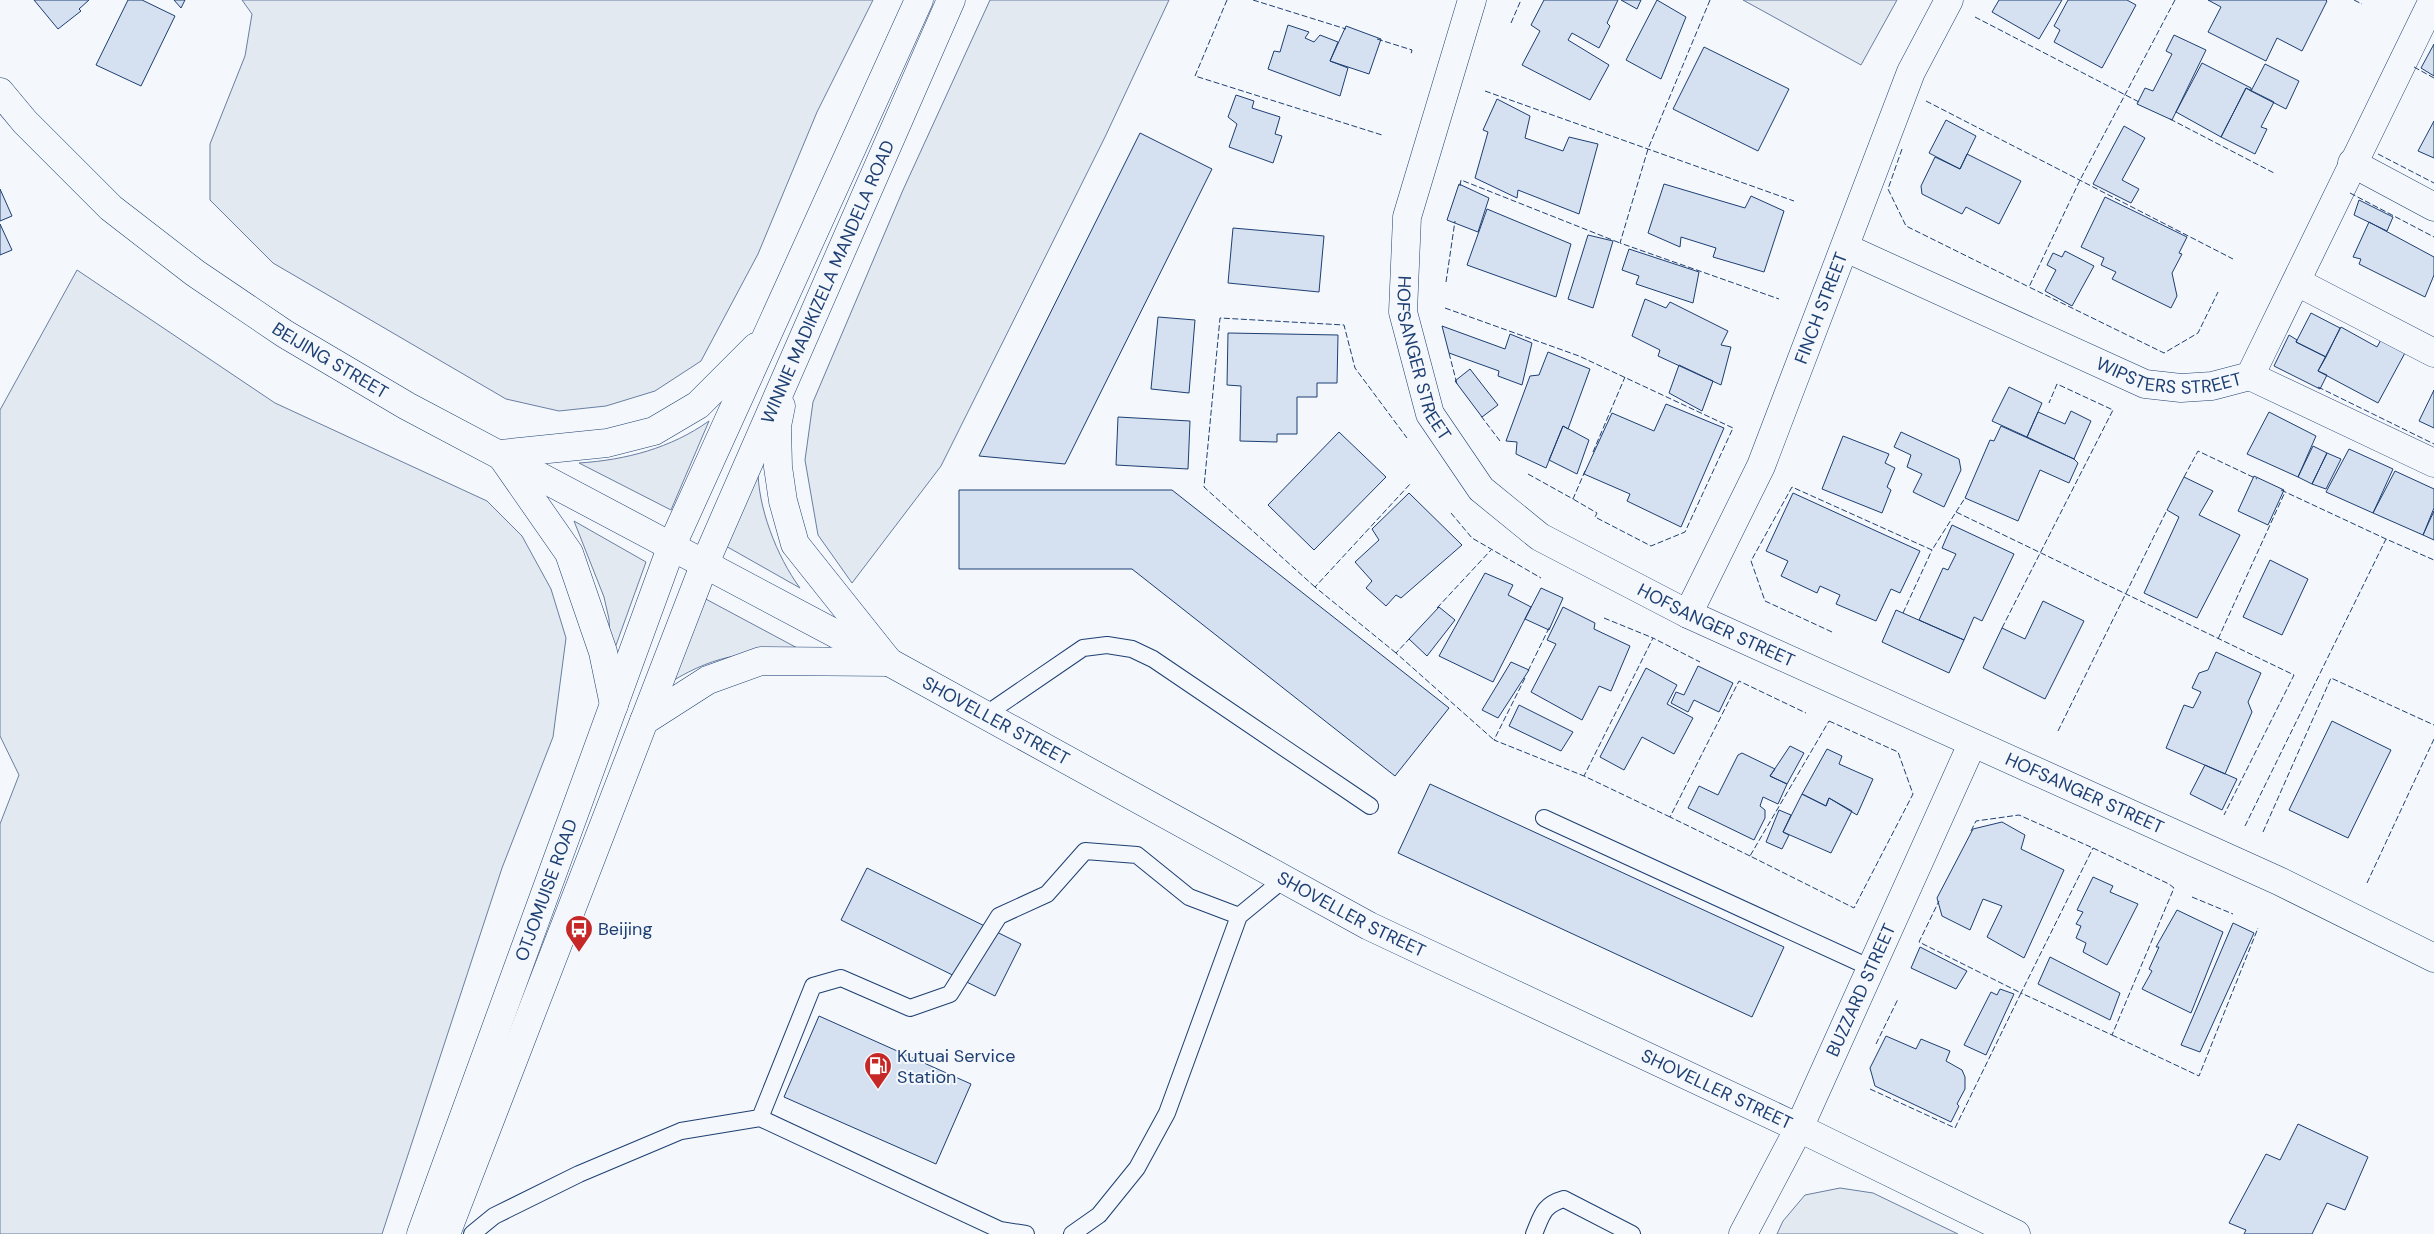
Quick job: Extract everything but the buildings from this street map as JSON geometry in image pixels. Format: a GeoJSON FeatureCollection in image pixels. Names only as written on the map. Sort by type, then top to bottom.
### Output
{"type":"FeatureCollection","features":[{"type":"Feature","properties":{"kind":"street","name":"WINNIE MADIKIZELA MANDELA ROAD"},"geometry":{"type":"LineString","coordinates":[[672,545],[919,0]]}},
{"type":"Feature","properties":{"kind":"street","name":"WINNIE MADIKIZELA MANDELA ROAD"},"geometry":{"type":"LineString","coordinates":[[705,563],[951,0]]}},
{"type":"Feature","properties":{"kind":"street","name":"HOFSANGER STREET"},"geometry":{"type":"LineString","coordinates":[[1472,0],[1407,217],[1403,312],[1430,414],[1481,489],[1540,537],[1688,614],[1972,744],[2279,881],[2434,958]]}},
{"type":"Feature","properties":{"kind":"street","name":"FINCH STREET"},"geometry":{"type":"LineString","coordinates":[[1688,614],[1761,466],[1846,248],[1911,72],[1949,0]]}},
{"type":"Feature","properties":{"kind":"street","name":"WIPSTERS STREET"},"geometry":{"type":"LineString","coordinates":[[1846,248],[2145,384],[2181,388],[2212,386],[2250,376],[2433,0]]}},
{"type":"Feature","properties":{"kind":"street","name":"BEIJING STREET"},"geometry":{"type":"LineString","coordinates":[[0,92],[24,122],[111,208],[195,273],[285,334],[408,406],[705,563]]}},
{"type":"Feature","properties":{"kind":"street"},"geometry":{"type":"LineString","coordinates":[[2352,164],[2434,207]]}},
{"type":"Feature","properties":{"kind":"street"},"geometry":{"type":"LineString","coordinates":[[2297,282],[2434,353]]}},
{"type":"Feature","properties":{"kind":"street"},"geometry":{"type":"LineString","coordinates":[[614,705],[603,652],[569,552],[500,454],[607,444],[654,431],[698,405],[767,336]]}},
{"type":"Feature","properties":{"kind":"street"},"geometry":{"type":"LineString","coordinates":[[788,370],[777,426],[777,442],[783,501],[795,544],[889,662]]}},
{"type":"Feature","properties":{"kind":"street"},"geometry":{"type":"LineString","coordinates":[[2250,376],[2434,463]]}},
{"type":"Feature","properties":{"kind":"street","name":"OTJOMUISE ROAD"},"geometry":{"type":"LineString","coordinates":[[421,1234],[672,545]]}},
{"type":"Feature","properties":{"kind":"street","name":"OTJOMUISE ROAD"},"geometry":{"type":"LineString","coordinates":[[446,1234],[705,563]]}},
{"type":"Feature","properties":{"kind":"street","name":"SHOVELLER STREET"},"geometry":{"type":"LineString","coordinates":[[705,563],[1369,926],[1799,1128],[2016,1234]]}},
{"type":"Feature","properties":{"kind":"street"},"geometry":{"type":"LineString","coordinates":[[644,721],[708,680],[761,661],[889,662]]}},
{"type":"Feature","properties":{"kind":"street","name":"BUZZARD STREET"},"geometry":{"type":"LineString","coordinates":[[1743,1234],[1799,1128],[1972,744]]}},
{"type":"Feature","properties":{"kind":"lane"},"geometry":{"type":"LineString","coordinates":[[985,715],[1083,648],[1108,645],[1132,649],[1153,660],[1370,806]]}},
{"type":"Feature","properties":{"kind":"lane"},"geometry":{"type":"LineString","coordinates":[[1544,818],[1871,968]]}},
{"type":"Feature","properties":{"kind":"lane"},"geometry":{"type":"LineString","coordinates":[[760,1118],[813,986],[841,978],[910,1008],[950,994],[999,916],[1047,894],[1085,851],[1137,855],[1189,897],[1239,916]]}},
{"type":"Feature","properties":{"kind":"lane"},"geometry":{"type":"LineString","coordinates":[[1072,1234],[1099,1215],[1137,1168],[1167,1112],[1239,916],[1284,879]]}},
{"type":"Feature","properties":{"kind":"lane"},"geometry":{"type":"LineString","coordinates":[[472,1234],[494,1216],[579,1174],[681,1131],[760,1118],[1000,1230],[1026,1234]]}},
{"type":"Feature","properties":{"kind":"lane"},"geometry":{"type":"LineString","coordinates":[[1534,1234],[1544,1211],[1552,1202],[1564,1199],[1632,1234]]}},
{"type":"Feature","properties":{"kind":"shaded area"},"geometry":{"type":"Polygon","coordinates":[[[242,0],[873,0],[817,112],[758,254],[701,361],[655,391],[606,406],[559,411],[506,399],[273,263],[210,200],[210,144],[245,56],[252,14],[242,0]]]}},
{"type":"Feature","properties":{"kind":"shaded area"},"geometry":{"type":"Polygon","coordinates":[[[990,0],[1169,0],[1105,137],[941,466],[852,583],[818,535],[805,460],[813,402],[903,190],[990,0]]]}},
{"type":"Feature","properties":{"kind":"shaded area"},"geometry":{"type":"Polygon","coordinates":[[[1743,0],[1897,0],[1861,65],[1743,0]]]}},
{"type":"Feature","properties":{"kind":"shaded area"},"geometry":{"type":"Polygon","coordinates":[[[77,270],[275,403],[487,501],[522,536],[551,589],[566,638],[553,737],[502,868],[382,1234],[0,1234],[0,824],[19,775],[0,736],[0,410],[77,270]]]}},
{"type":"Feature","properties":{"kind":"shaded area"},"geometry":{"type":"Polygon","coordinates":[[[709,421],[671,510],[579,463],[631,456],[647,451],[679,439],[709,421]]]}},
{"type":"Feature","properties":{"kind":"shaded area"},"geometry":{"type":"Polygon","coordinates":[[[758,467],[761,498],[770,530],[784,562],[800,588],[724,545],[758,467]]]}},
{"type":"Feature","properties":{"kind":"shaded area"},"geometry":{"type":"Polygon","coordinates":[[[574,521],[646,562],[611,659],[609,619],[604,597],[574,521]]]}},
{"type":"Feature","properties":{"kind":"shaded area"},"geometry":{"type":"Polygon","coordinates":[[[702,597],[801,650],[761,652],[728,657],[697,668],[661,688],[702,597]]]}},
{"type":"Feature","properties":{"kind":"shaded area"},"geometry":{"type":"Polygon","coordinates":[[[1840,1188],[1873,1193],[1958,1234],[1777,1234],[1783,1221],[1805,1195],[1840,1188]]]}},
{"type":"Feature","properties":{"kind":"fence"},"geometry":{"type":"LineString","coordinates":[[1227,0],[1195,76],[1382,135]]}},
{"type":"Feature","properties":{"kind":"fence"},"geometry":{"type":"LineString","coordinates":[[1253,0],[1346,29]]}},
{"type":"Feature","properties":{"kind":"fence"},"geometry":{"type":"LineString","coordinates":[[1511,23],[1521,0]]}},
{"type":"Feature","properties":{"kind":"fence"},"geometry":{"type":"LineString","coordinates":[[1710,0],[1648,149],[1620,243],[1779,299]]}},
{"type":"Feature","properties":{"kind":"fence"},"geometry":{"type":"LineString","coordinates":[[2175,0],[2080,180],[2029,287],[2164,353],[2198,333],[2218,292]]}},
{"type":"Feature","properties":{"kind":"fence"},"geometry":{"type":"LineString","coordinates":[[2354,0],[2362,4]]}},
{"type":"Feature","properties":{"kind":"fence"},"geometry":{"type":"LineString","coordinates":[[1975,17],[2139,102]]}},
{"type":"Feature","properties":{"kind":"fence"},"geometry":{"type":"LineString","coordinates":[[1377,39],[1412,50],[1411,54]]}},
{"type":"Feature","properties":{"kind":"fence"},"geometry":{"type":"LineString","coordinates":[[2414,67],[2434,78]]}},
{"type":"Feature","properties":{"kind":"fence"},"geometry":{"type":"LineString","coordinates":[[1485,91],[1794,201]]}},
{"type":"Feature","properties":{"kind":"fence"},"geometry":{"type":"LineString","coordinates":[[1926,101],[2233,259]]}},
{"type":"Feature","properties":{"kind":"fence"},"geometry":{"type":"LineString","coordinates":[[2170,119],[2274,173]]}},
{"type":"Feature","properties":{"kind":"fence"},"geometry":{"type":"LineString","coordinates":[[1902,149],[1888,189],[1906,226],[2029,287]]}},
{"type":"Feature","properties":{"kind":"fence"},"geometry":{"type":"LineString","coordinates":[[2378,154],[2434,183]]}},
{"type":"Feature","properties":{"kind":"fence"},"geometry":{"type":"LineString","coordinates":[[1460,186],[1461,180],[1620,243]]}},
{"type":"Feature","properties":{"kind":"fence"},"geometry":{"type":"LineString","coordinates":[[2350,193],[2434,237]]}},
{"type":"Feature","properties":{"kind":"fence"},"geometry":{"type":"LineString","coordinates":[[1446,282],[1455,221]]}},
{"type":"Feature","properties":{"kind":"fence"},"geometry":{"type":"LineString","coordinates":[[1445,308],[1579,356],[1733,428],[1685,532],[1651,546],[1595,517],[1597,513],[1573,499]]}},
{"type":"Feature","properties":{"kind":"fence"},"geometry":{"type":"LineString","coordinates":[[1315,587],[1204,487],[1220,318],[1344,325],[1355,368],[1407,438]]}},
{"type":"Feature","properties":{"kind":"fence"},"geometry":{"type":"LineString","coordinates":[[1449,353],[1457,384]]}},
{"type":"Feature","properties":{"kind":"fence"},"geometry":{"type":"LineString","coordinates":[[1593,452],[1625,377]]}},
{"type":"Feature","properties":{"kind":"fence"},"geometry":{"type":"LineString","coordinates":[[2002,628],[2113,410],[2057,384],[2049,403]]}},
{"type":"Feature","properties":{"kind":"fence"},"geometry":{"type":"LineString","coordinates":[[2318,387],[2434,444]]}},
{"type":"Feature","properties":{"kind":"fence"},"geometry":{"type":"LineString","coordinates":[[1481,416],[1500,441]]}},
{"type":"Feature","properties":{"kind":"fence"},"geometry":{"type":"LineString","coordinates":[[2184,477],[2198,451],[2257,479]]}},
{"type":"Feature","properties":{"kind":"fence"},"geometry":{"type":"LineString","coordinates":[[1528,474],[1573,499],[1585,471]]}},
{"type":"Feature","properties":{"kind":"fence"},"geometry":{"type":"LineString","coordinates":[[1396,653],[1315,587],[1411,483]]}},
{"type":"Feature","properties":{"kind":"fence"},"geometry":{"type":"LineString","coordinates":[[1832,632],[1765,601],[1751,561],[1792,487],[1932,550],[1956,512],[2294,675],[2224,815]]}},
{"type":"Feature","properties":{"kind":"fence"},"geometry":{"type":"LineString","coordinates":[[2281,490],[2386,539]]}},
{"type":"Feature","properties":{"kind":"fence"},"geometry":{"type":"LineString","coordinates":[[2218,639],[2285,492]]}},
{"type":"Feature","properties":{"kind":"fence"},"geometry":{"type":"LineString","coordinates":[[1956,512],[1965,498]]}},
{"type":"Feature","properties":{"kind":"fence"},"geometry":{"type":"LineString","coordinates":[[2058,731],[2167,510]]}},
{"type":"Feature","properties":{"kind":"fence"},"geometry":{"type":"LineString","coordinates":[[1451,513],[1472,538],[1541,578]]}},
{"type":"Feature","properties":{"kind":"fence"},"geometry":{"type":"LineString","coordinates":[[2245,826],[2386,539],[2434,560]]}},
{"type":"Feature","properties":{"kind":"fence"},"geometry":{"type":"LineString","coordinates":[[1437,608],[1491,550]]}},
{"type":"Feature","properties":{"kind":"fence"},"geometry":{"type":"LineString","coordinates":[[1903,613],[1932,550]]}},
{"type":"Feature","properties":{"kind":"fence"},"geometry":{"type":"LineString","coordinates":[[1604,618],[1653,638]]}},
{"type":"Feature","properties":{"kind":"fence"},"geometry":{"type":"LineString","coordinates":[[1528,671],[1550,626]]}},
{"type":"Feature","properties":{"kind":"fence"},"geometry":{"type":"LineString","coordinates":[[1410,638],[1396,653],[1494,740]]}},
{"type":"Feature","properties":{"kind":"fence"},"geometry":{"type":"LineString","coordinates":[[1670,817],[1584,776],[1653,638],[1700,662]]}},
{"type":"Feature","properties":{"kind":"fence"},"geometry":{"type":"LineString","coordinates":[[1525,678],[1494,740],[1584,776]]}},
{"type":"Feature","properties":{"kind":"fence"},"geometry":{"type":"LineString","coordinates":[[2263,832],[2331,678],[2434,725]]}},
{"type":"Feature","properties":{"kind":"fence"},"geometry":{"type":"LineString","coordinates":[[1750,856],[1670,817],[1739,681],[1806,713]]}},
{"type":"Feature","properties":{"kind":"fence"},"geometry":{"type":"LineString","coordinates":[[1829,721],[1898,752],[1913,794],[1854,908],[1750,856],[1829,721]]}},
{"type":"Feature","properties":{"kind":"fence"},"geometry":{"type":"LineString","coordinates":[[2367,883],[2434,739]]}},
{"type":"Feature","properties":{"kind":"fence"},"geometry":{"type":"LineString","coordinates":[[1971,831],[1976,821],[2019,815],[2093,848]]}},
{"type":"Feature","properties":{"kind":"fence"},"geometry":{"type":"LineString","coordinates":[[2093,848],[2174,888],[2112,1035],[2021,993],[2093,848]]}},
{"type":"Feature","properties":{"kind":"fence"},"geometry":{"type":"LineString","coordinates":[[2192,897],[2233,914]]}},
{"type":"Feature","properties":{"kind":"fence"},"geometry":{"type":"LineString","coordinates":[[1870,1089],[1955,1128],[2021,993],[1919,942],[1939,901]]}},
{"type":"Feature","properties":{"kind":"fence"},"geometry":{"type":"LineString","coordinates":[[2112,1035],[2199,1076],[2258,928]]}},
{"type":"Feature","properties":{"kind":"fence"},"geometry":{"type":"LineString","coordinates":[[1876,1044],[1898,999]]}},
{"type":"Feature","properties":{"kind":"place","name":"Beijing"},"geometry":{"type":"Point","coordinates":[579,953]}},
{"type":"Feature","properties":{"kind":"place","name":"Kutuai Service Station"},"geometry":{"type":"Point","coordinates":[878,1090]}}]}
